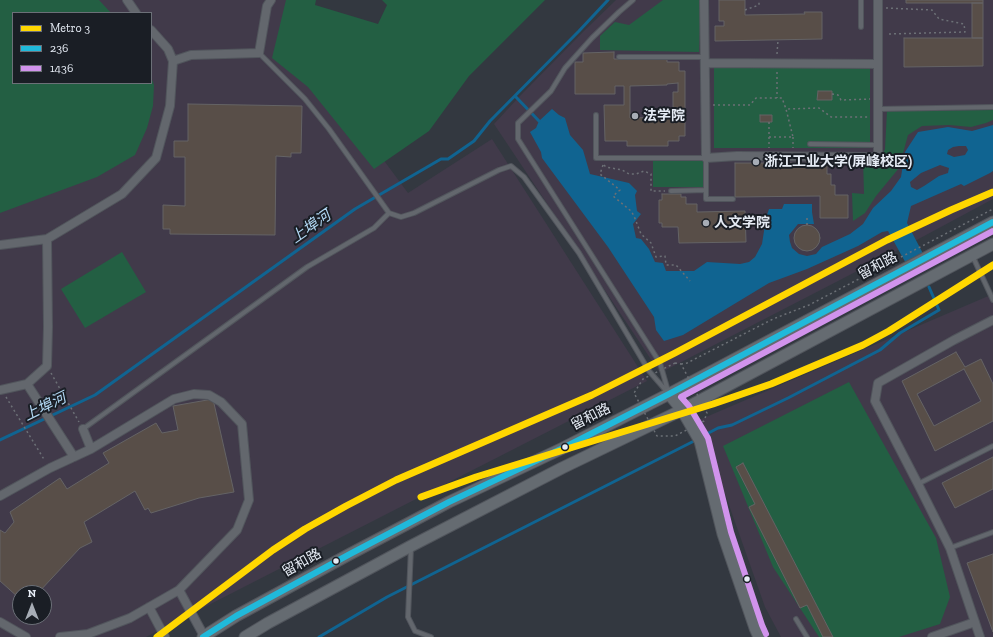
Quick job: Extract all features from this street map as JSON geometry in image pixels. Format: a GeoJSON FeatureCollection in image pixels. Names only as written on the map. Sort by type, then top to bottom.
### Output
{"type":"FeatureCollection","features":[{"type":"Feature","properties":{"kind":"main road","name":"留和路"},"geometry":{"type":"LineString","coordinates":[[204,637],[236,616],[357,550],[449,502],[563,448],[669,394],[993,222]]}},
{"type":"Feature","properties":{"kind":"main road"},"geometry":{"type":"LineString","coordinates":[[245,637],[268,623],[411,546],[562,468],[682,410],[993,244]]}},
{"type":"Feature","properties":{"kind":"main road"},"geometry":{"type":"LineString","coordinates":[[669,394],[682,410],[698,438],[723,534],[759,637]]}},
{"type":"Feature","properties":{"kind":"street"},"geometry":{"type":"LineString","coordinates":[[127,0],[135,12]]}},
{"type":"Feature","properties":{"kind":"street"},"geometry":{"type":"LineString","coordinates":[[173,60],[191,55],[259,53],[266,6],[271,0]]}},
{"type":"Feature","properties":{"kind":"street"},"geometry":{"type":"LineString","coordinates":[[704,0],[706,158],[737,156],[878,157],[878,4]]}},
{"type":"Feature","properties":{"kind":"street"},"geometry":{"type":"LineString","coordinates":[[0,246],[47,239],[122,194],[156,158],[170,106],[173,60],[168,49],[152,31]]}},
{"type":"Feature","properties":{"kind":"street"},"geometry":{"type":"LineString","coordinates":[[704,60],[777,64],[878,64]]}},
{"type":"Feature","properties":{"kind":"street"},"geometry":{"type":"LineString","coordinates":[[1,390],[27,384],[47,366],[47,239]]}},
{"type":"Feature","properties":{"kind":"street"},"geometry":{"type":"LineString","coordinates":[[980,637],[950,548],[875,402],[878,383],[993,320]]}},
{"type":"Feature","properties":{"kind":"street"},"geometry":{"type":"LineString","coordinates":[[27,384],[74,457]]}},
{"type":"Feature","properties":{"kind":"street"},"geometry":{"type":"LineString","coordinates":[[0,496],[91,449],[174,399],[194,394],[209,395],[221,402],[242,424],[249,500],[237,530],[179,590],[130,618],[88,634],[60,637]]}},
{"type":"Feature","properties":{"kind":"street"},"geometry":{"type":"LineString","coordinates":[[83,429],[91,449]]}},
{"type":"Feature","properties":{"kind":"street"},"geometry":{"type":"LineString","coordinates":[[179,590],[204,637]]}},
{"type":"Feature","properties":{"kind":"street"},"geometry":{"type":"LineString","coordinates":[[149,607],[165,637]]}},
{"type":"Feature","properties":{"kind":"street"},"geometry":{"type":"LineString","coordinates":[[0,622],[26,637]]}},
{"type":"Feature","properties":{"kind":"street"},"geometry":{"type":"LineString","coordinates":[[932,637],[975,622]]}},
{"type":"Feature","properties":{"kind":"lane"},"geometry":{"type":"LineString","coordinates":[[633,0],[592,38],[565,68],[550,91],[518,123],[518,139],[660,363],[669,394]]}},
{"type":"Feature","properties":{"kind":"lane"},"geometry":{"type":"LineString","coordinates":[[861,0],[861,27]]}},
{"type":"Feature","properties":{"kind":"lane"},"geometry":{"type":"LineString","coordinates":[[259,53],[305,99],[329,129],[389,212],[400,217],[414,213],[499,170],[511,166],[524,177],[579,253],[649,371],[669,394]]}},
{"type":"Feature","properties":{"kind":"lane"},"geometry":{"type":"LineString","coordinates":[[619,57],[704,60]]}},
{"type":"Feature","properties":{"kind":"lane"},"geometry":{"type":"LineString","coordinates":[[878,113],[993,107]]}},
{"type":"Feature","properties":{"kind":"lane"},"geometry":{"type":"LineString","coordinates":[[596,115],[596,158],[706,158],[706,199],[733,199]]}},
{"type":"Feature","properties":{"kind":"lane"},"geometry":{"type":"LineString","coordinates":[[810,144],[878,145]]}},
{"type":"Feature","properties":{"kind":"lane"},"geometry":{"type":"LineString","coordinates":[[671,190],[706,190]]}},
{"type":"Feature","properties":{"kind":"lane"},"geometry":{"type":"LineString","coordinates":[[83,429],[307,267],[374,228],[389,212]]}},
{"type":"Feature","properties":{"kind":"lane"},"geometry":{"type":"LineString","coordinates":[[972,255],[993,300]]}},
{"type":"Feature","properties":{"kind":"lane"},"geometry":{"type":"LineString","coordinates":[[918,484],[993,446]]}},
{"type":"Feature","properties":{"kind":"lane"},"geometry":{"type":"LineString","coordinates":[[950,548],[993,532]]}},
{"type":"Feature","properties":{"kind":"lane"},"geometry":{"type":"LineString","coordinates":[[411,546],[408,617],[415,631],[431,637]]}},
{"type":"Feature","properties":{"kind":"lane"},"geometry":{"type":"LineString","coordinates":[[796,619],[807,637]]}},
{"type":"Feature","properties":{"kind":"path"},"geometry":{"type":"LineString","coordinates":[[745,10],[759,4],[759,0]]}},
{"type":"Feature","properties":{"kind":"path"},"geometry":{"type":"LineString","coordinates":[[878,4],[932,10],[939,19],[964,24],[965,32],[878,34]]}},
{"type":"Feature","properties":{"kind":"path"},"geometry":{"type":"LineString","coordinates":[[777,98],[778,40]]}},
{"type":"Feature","properties":{"kind":"path"},"geometry":{"type":"LineString","coordinates":[[832,94],[838,95],[841,100],[878,99]]}},
{"type":"Feature","properties":{"kind":"path"},"geometry":{"type":"LineString","coordinates":[[705,105],[750,105],[756,98],[782,98],[786,109],[792,138],[769,138],[769,122]]}},
{"type":"Feature","properties":{"kind":"path"},"geometry":{"type":"LineString","coordinates":[[786,109],[819,108],[831,117],[878,113]]}},
{"type":"Feature","properties":{"kind":"path"},"geometry":{"type":"LineString","coordinates":[[600,158],[606,167],[622,170],[629,174],[636,174],[644,171],[651,174],[651,190],[671,190]]}},
{"type":"Feature","properties":{"kind":"path"},"geometry":{"type":"LineString","coordinates":[[603,164],[600,174],[620,190],[613,196],[631,211],[641,234],[651,242],[656,257],[665,256],[666,265],[676,265],[690,281]]}},
{"type":"Feature","properties":{"kind":"path"},"geometry":{"type":"LineString","coordinates":[[681,364],[687,363],[773,319],[810,305],[993,209]]}},
{"type":"Feature","properties":{"kind":"path"},"geometry":{"type":"LineString","coordinates":[[807,225],[808,218]]}},
{"type":"Feature","properties":{"kind":"path"},"geometry":{"type":"LineString","coordinates":[[47,366],[83,429]]}},
{"type":"Feature","properties":{"kind":"path"},"geometry":{"type":"LineString","coordinates":[[1,390],[39,452]]}},
{"type":"Feature","properties":{"kind":"shaded area"},"geometry":{"type":"Polygon","coordinates":[[[0,0],[312,0],[300,47],[408,193],[492,139],[647,381],[146,637],[0,637],[0,0]]]}},
{"type":"Feature","properties":{"kind":"shaded area","name":"浙江工业大学(屏峰校区)"},"geometry":{"type":"Polygon","coordinates":[[[616,0],[993,0],[993,199],[898,250],[660,373],[494,124],[616,0]]]}},
{"type":"Feature","properties":{"kind":"shaded area"},"geometry":{"type":"Polygon","coordinates":[[[993,294],[993,637],[781,637],[765,607],[699,420],[993,294]]]}},
{"type":"Feature","properties":{"kind":"green space"},"geometry":{"type":"Polygon","coordinates":[[[0,0],[99,0],[110,12],[12,12],[12,84],[152,84],[152,80],[154,85],[153,106],[147,128],[135,155],[97,177],[0,213],[0,0]]]}},
{"type":"Feature","properties":{"kind":"green space"},"geometry":{"type":"Polygon","coordinates":[[[286,0],[316,0],[315,5],[378,24],[387,5],[382,0],[545,0],[469,76],[429,131],[374,169],[308,87],[272,58],[286,0]]]}},
{"type":"Feature","properties":{"kind":"green space"},"geometry":{"type":"Polygon","coordinates":[[[663,0],[701,0],[699,52],[600,50],[600,36],[615,22],[629,25],[663,0]]]}},
{"type":"Feature","properties":{"kind":"green space"},"geometry":{"type":"Polygon","coordinates":[[[714,66],[870,66],[870,148],[714,148],[714,66]]]}},
{"type":"Feature","properties":{"kind":"green space"},"geometry":{"type":"Polygon","coordinates":[[[993,110],[993,120],[986,123],[971,127],[949,125],[922,126],[908,135],[899,168],[876,196],[865,213],[853,221],[852,193],[864,194],[863,159],[880,159],[885,149],[887,111],[993,110]]]}},
{"type":"Feature","properties":{"kind":"green space"},"geometry":{"type":"Polygon","coordinates":[[[703,160],[703,187],[653,187],[653,161],[703,160]]]}},
{"type":"Feature","properties":{"kind":"green space"},"geometry":{"type":"Polygon","coordinates":[[[122,252],[146,292],[85,328],[61,289],[122,252]]]}},
{"type":"Feature","properties":{"kind":"green space"},"geometry":{"type":"Polygon","coordinates":[[[849,382],[936,538],[950,597],[940,624],[899,637],[819,637],[773,567],[723,446],[849,382]]]}},
{"type":"Feature","properties":{"kind":"water"},"geometry":{"type":"Polygon","coordinates":[[[552,109],[565,118],[570,135],[583,150],[590,174],[629,183],[637,191],[635,195],[637,211],[641,214],[633,224],[636,238],[641,239],[649,249],[655,262],[663,263],[666,271],[694,271],[707,262],[740,264],[749,262],[755,257],[762,244],[769,209],[782,209],[784,204],[812,204],[814,224],[798,224],[789,235],[792,248],[799,254],[807,256],[816,254],[822,247],[850,234],[863,224],[873,208],[891,191],[901,177],[905,152],[918,132],[948,127],[972,131],[993,125],[993,171],[964,186],[961,184],[911,206],[907,223],[930,267],[913,276],[888,231],[882,232],[858,246],[807,269],[769,283],[683,335],[664,341],[656,330],[654,317],[608,247],[542,158],[541,152],[530,132],[536,128],[539,121],[552,109]],[[959,146],[948,150],[947,154],[954,157],[965,155],[968,150],[966,146],[959,146]],[[940,165],[921,173],[910,182],[911,187],[917,190],[939,176],[948,173],[949,168],[940,165]]]}},
{"type":"Feature","properties":{"kind":"building"},"geometry":{"type":"Polygon","coordinates":[[[719,0],[745,0],[745,15],[805,14],[804,12],[822,12],[822,39],[715,41],[715,26],[724,26],[724,21],[719,21],[719,0]]]}},
{"type":"Feature","properties":{"kind":"building"},"geometry":{"type":"Polygon","coordinates":[[[906,0],[983,0],[983,3],[906,3],[906,0]]]}},
{"type":"Feature","properties":{"kind":"building"},"geometry":{"type":"Polygon","coordinates":[[[972,3],[983,3],[983,38],[972,38],[972,3]]]}},
{"type":"Feature","properties":{"kind":"building"},"geometry":{"type":"Polygon","coordinates":[[[904,38],[983,38],[983,66],[904,67],[904,38]]]}},
{"type":"Feature","properties":{"kind":"building"},"geometry":{"type":"Polygon","coordinates":[[[614,52],[614,59],[667,59],[667,62],[679,62],[679,71],[685,71],[685,136],[679,136],[679,141],[668,141],[668,146],[627,146],[627,141],[605,141],[604,105],[624,105],[624,86],[615,86],[615,94],[575,94],[575,62],[583,62],[583,53],[614,52]],[[678,83],[667,85],[630,86],[630,118],[673,117],[673,92],[678,92],[678,83]]]}},
{"type":"Feature","properties":{"kind":"building"},"geometry":{"type":"Polygon","coordinates":[[[818,91],[832,91],[832,100],[817,100],[818,91]]]}},
{"type":"Feature","properties":{"kind":"building"},"geometry":{"type":"Polygon","coordinates":[[[188,104],[302,106],[301,153],[291,153],[291,157],[276,156],[275,235],[170,234],[170,229],[163,229],[163,205],[185,206],[185,157],[174,157],[174,141],[188,141],[188,104]]]}},
{"type":"Feature","properties":{"kind":"building"},"geometry":{"type":"Polygon","coordinates":[[[760,115],[772,115],[772,122],[760,122],[760,115]]]}},
{"type":"Feature","properties":{"kind":"building"},"geometry":{"type":"Polygon","coordinates":[[[735,163],[827,163],[827,174],[831,174],[831,185],[835,185],[835,195],[848,195],[848,218],[820,218],[820,196],[735,197],[735,163]]]}},
{"type":"Feature","properties":{"kind":"building"},"geometry":{"type":"Polygon","coordinates":[[[662,194],[681,194],[681,197],[686,197],[686,204],[697,204],[697,212],[745,211],[746,242],[679,243],[678,227],[662,227],[662,223],[659,223],[659,200],[662,200],[662,194]]]}},
{"type":"Feature","properties":{"kind":"building"},"geometry":{"type":"Polygon","coordinates":[[[807,225],[816,229],[820,238],[816,247],[807,251],[798,247],[794,238],[798,229],[807,225]]]}},
{"type":"Feature","properties":{"kind":"building"},"geometry":{"type":"Polygon","coordinates":[[[956,352],[965,367],[981,359],[993,384],[993,421],[935,451],[902,381],[956,352]],[[964,369],[917,394],[934,426],[981,401],[964,369]]]}},
{"type":"Feature","properties":{"kind":"building"},"geometry":{"type":"Polygon","coordinates":[[[213,399],[234,492],[199,498],[151,513],[148,508],[145,510],[135,491],[84,522],[92,542],[80,548],[45,585],[12,585],[12,592],[0,581],[0,530],[5,533],[14,522],[10,512],[60,478],[67,489],[109,463],[103,453],[156,423],[162,433],[178,430],[173,406],[213,399]]]}},
{"type":"Feature","properties":{"kind":"building"},"geometry":{"type":"Polygon","coordinates":[[[993,457],[993,489],[955,508],[942,483],[993,457]]]}},
{"type":"Feature","properties":{"kind":"building"},"geometry":{"type":"Polygon","coordinates":[[[743,463],[833,637],[823,637],[807,605],[800,608],[749,507],[755,504],[736,467],[743,463]]]}},
{"type":"Feature","properties":{"kind":"building"},"geometry":{"type":"Polygon","coordinates":[[[993,554],[993,632],[967,563],[993,554]]]}},
{"type":"Feature","properties":{"kind":"waterway","name":"上埠河"},"geometry":{"type":"LineString","coordinates":[[0,440],[95,395],[355,209],[441,159],[448,159],[474,141],[490,121],[608,0]]}},
{"type":"Feature","properties":{"kind":"waterway"},"geometry":{"type":"LineString","coordinates":[[515,96],[539,121]]}},
{"type":"Feature","properties":{"kind":"waterway"},"geometry":{"type":"LineString","coordinates":[[701,437],[718,428],[732,425],[788,398],[880,350],[900,333],[939,310],[929,287]]}},
{"type":"Feature","properties":{"kind":"waterway"},"geometry":{"type":"LineString","coordinates":[[319,637],[387,597],[696,440]]}},
{"type":"Feature","properties":{"kind":"metro line","name":"3"},"geometry":{"type":"LineString","coordinates":[[157,637],[273,550],[305,529],[346,506],[396,480],[592,395],[675,353],[887,240],[993,192]]}},
{"type":"Feature","properties":{"kind":"metro line","name":"3"},"geometry":{"type":"LineString","coordinates":[[421,497],[476,477],[713,404],[771,384],[863,345],[889,331],[993,265]]}},
{"type":"Feature","properties":{"kind":"transit line","name":"236"},"geometry":{"type":"LineString","coordinates":[[203,637],[236,616],[350,554],[449,502],[563,448],[669,394],[993,222]]}},
{"type":"Feature","properties":{"kind":"transit line","name":"1436"},"geometry":{"type":"LineString","coordinates":[[766,634],[731,532],[708,438],[689,406],[681,397],[993,231]]}},
{"type":"Feature","properties":{"kind":"place","name":"法学院"},"geometry":{"type":"Point","coordinates":[635,116]}},
{"type":"Feature","properties":{"kind":"place","name":"浙江工业大学(屏峰校区)"},"geometry":{"type":"Point","coordinates":[756,162]}},
{"type":"Feature","properties":{"kind":"place","name":"人文学院"},"geometry":{"type":"Point","coordinates":[706,223]}}]}
